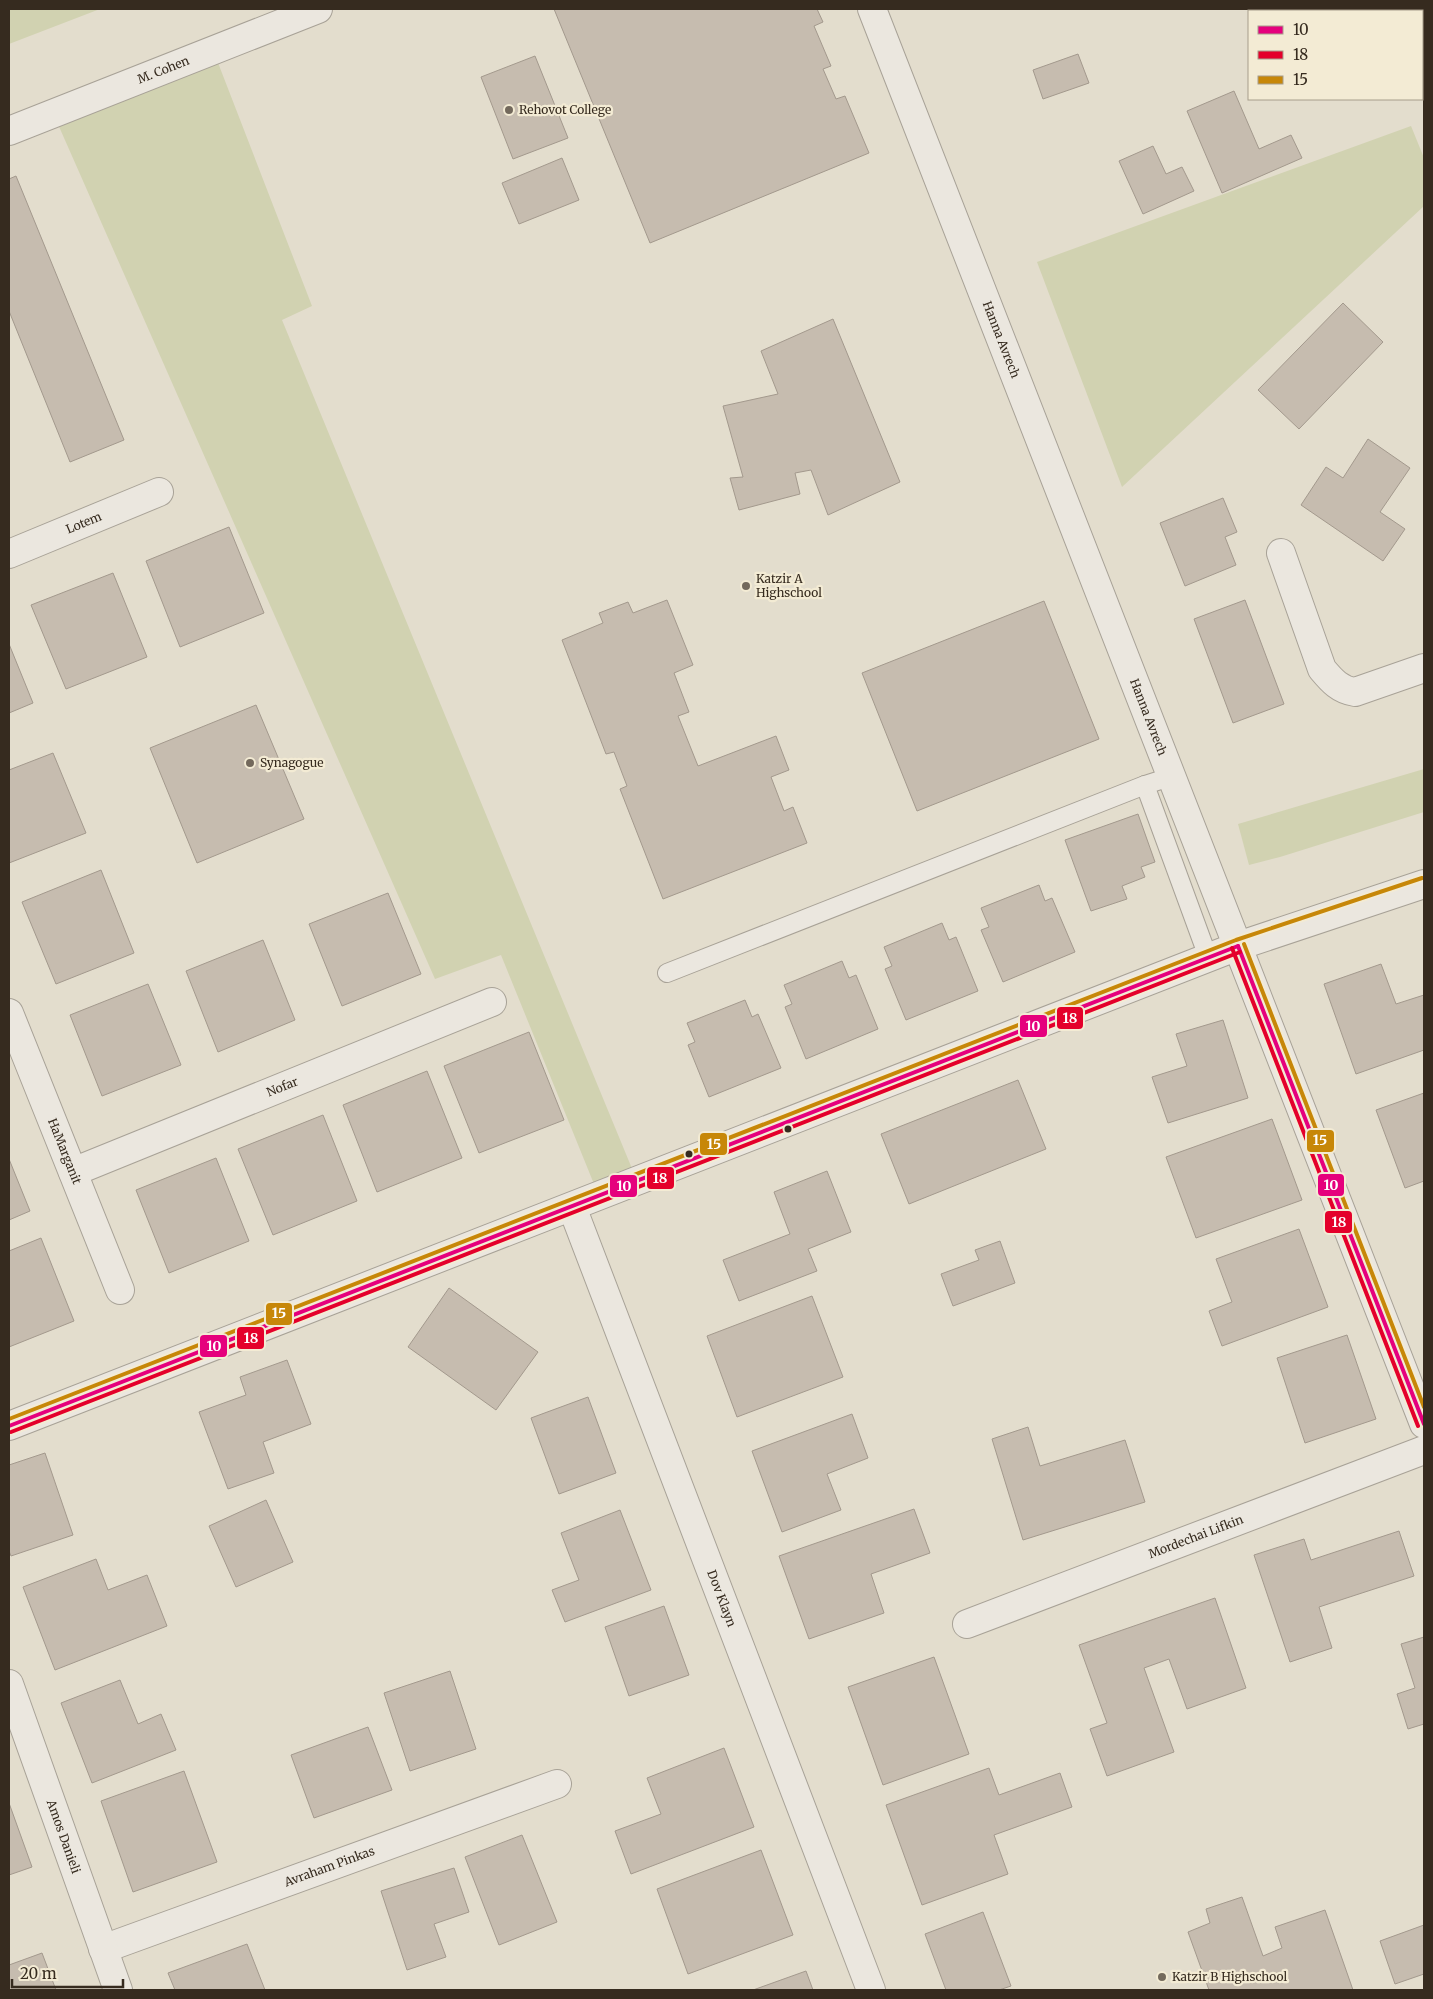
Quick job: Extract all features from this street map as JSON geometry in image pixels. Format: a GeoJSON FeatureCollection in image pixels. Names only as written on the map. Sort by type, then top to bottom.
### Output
{"type":"FeatureCollection","features":[{"type":"Feature","properties":{"kind":"street","name":"M. Cohen"},"geometry":{"type":"LineString","coordinates":[[9,131],[318,9]]}},
{"type":"Feature","properties":{"kind":"street","name":"Hanna Avrech"},"geometry":{"type":"LineString","coordinates":[[872,9],[1173,776],[1424,1424]]}},
{"type":"Feature","properties":{"kind":"street","name":"Lotem"},"geometry":{"type":"LineString","coordinates":[[9,554],[159,492]]}},
{"type":"Feature","properties":{"kind":"street"},"geometry":{"type":"LineString","coordinates":[[1281,553],[1322,669],[1332,682],[1345,691],[1355,692],[1424,668]]}},
{"type":"Feature","properties":{"kind":"street"},"geometry":{"type":"LineString","coordinates":[[9,1426],[1208,957],[1424,884]]}},
{"type":"Feature","properties":{"kind":"street","name":"Nofar"},"geometry":{"type":"LineString","coordinates":[[72,1172],[492,1002]]}},
{"type":"Feature","properties":{"kind":"street","name":"HaMarganit"},"geometry":{"type":"LineString","coordinates":[[9,1013],[120,1290]]}},
{"type":"Feature","properties":{"kind":"street","name":"Dov Klayn"},"geometry":{"type":"LineString","coordinates":[[572,1207],[872,1990]]}},
{"type":"Feature","properties":{"kind":"street","name":"Mordechai Lifkin"},"geometry":{"type":"LineString","coordinates":[[967,1624],[1424,1450]]}},
{"type":"Feature","properties":{"kind":"street","name":"Amos Danieli"},"geometry":{"type":"LineString","coordinates":[[9,1684],[118,1990]]}},
{"type":"Feature","properties":{"kind":"street","name":"Avraham Pinkas"},"geometry":{"type":"LineString","coordinates":[[103,1949],[557,1784]]}},
{"type":"Feature","properties":{"kind":"lane"},"geometry":{"type":"LineString","coordinates":[[667,973],[1145,785],[1173,776]]}},
{"type":"Feature","properties":{"kind":"lane"},"geometry":{"type":"LineString","coordinates":[[1145,785],[1208,957]]}},
{"type":"Feature","properties":{"kind":"green space"},"geometry":{"type":"Polygon","coordinates":[[[9,9],[100,9],[9,44],[9,9]]]}},
{"type":"Feature","properties":{"kind":"green space"},"geometry":{"type":"Polygon","coordinates":[[[215,55],[312,306],[282,320],[633,1171],[594,1184],[501,955],[435,979],[57,122],[215,55]]]}},
{"type":"Feature","properties":{"kind":"green space"},"geometry":{"type":"Polygon","coordinates":[[[1411,126],[1424,158],[1424,206],[1122,487],[1037,262],[1411,126]]]}},
{"type":"Feature","properties":{"kind":"green space"},"geometry":{"type":"Polygon","coordinates":[[[1424,769],[1424,812],[1249,865],[1238,824],[1424,769]]]}},
{"type":"Feature","properties":{"kind":"building"},"geometry":{"type":"Polygon","coordinates":[[[554,9],[817,9],[823,22],[814,26],[831,66],[823,69],[836,99],[845,96],[869,153],[650,243],[554,9]]]}},
{"type":"Feature","properties":{"kind":"building"},"geometry":{"type":"Polygon","coordinates":[[[1078,54],[1089,83],[1043,99],[1033,70],[1078,54]]]}},
{"type":"Feature","properties":{"kind":"building"},"geometry":{"type":"Polygon","coordinates":[[[535,56],[568,138],[513,159],[481,77],[535,56]]]}},
{"type":"Feature","properties":{"kind":"building"},"geometry":{"type":"Polygon","coordinates":[[[1234,91],[1259,149],[1291,135],[1302,158],[1222,193],[1187,111],[1234,91]]]}},
{"type":"Feature","properties":{"kind":"building"},"geometry":{"type":"Polygon","coordinates":[[[1153,146],[1166,174],[1182,167],[1194,191],[1143,214],[1119,161],[1153,146]]]}},
{"type":"Feature","properties":{"kind":"building"},"geometry":{"type":"Polygon","coordinates":[[[562,158],[579,200],[519,224],[502,183],[562,158]]]}},
{"type":"Feature","properties":{"kind":"building"},"geometry":{"type":"Polygon","coordinates":[[[16,176],[124,440],[70,462],[9,311],[9,179],[16,176]]]}},
{"type":"Feature","properties":{"kind":"building"},"geometry":{"type":"Polygon","coordinates":[[[1343,303],[1383,342],[1299,429],[1258,390],[1343,303]]]}},
{"type":"Feature","properties":{"kind":"building"},"geometry":{"type":"Polygon","coordinates":[[[833,319],[900,482],[828,515],[811,470],[795,473],[800,494],[739,510],[730,478],[743,477],[723,406],[778,394],[761,351],[833,319]]]}},
{"type":"Feature","properties":{"kind":"building"},"geometry":{"type":"Polygon","coordinates":[[[1368,439],[1410,468],[1380,512],[1405,529],[1383,561],[1301,505],[1326,467],[1343,478],[1368,439]]]}},
{"type":"Feature","properties":{"kind":"building"},"geometry":{"type":"Polygon","coordinates":[[[1223,498],[1237,532],[1225,537],[1236,565],[1185,586],[1160,523],[1223,498]]]}},
{"type":"Feature","properties":{"kind":"building"},"geometry":{"type":"Polygon","coordinates":[[[229,527],[264,613],[180,647],[146,561],[229,527]]]}},
{"type":"Feature","properties":{"kind":"building"},"geometry":{"type":"Polygon","coordinates":[[[113,573],[147,657],[66,689],[31,605],[113,573]]]}},
{"type":"Feature","properties":{"kind":"building"},"geometry":{"type":"Polygon","coordinates":[[[667,600],[693,665],[674,673],[689,712],[678,716],[698,766],[776,736],[789,770],[771,777],[784,811],[793,807],[807,843],[663,899],[620,789],[627,786],[614,752],[606,754],[562,640],[603,623],[599,613],[628,602],[633,613],[667,600]]]}},
{"type":"Feature","properties":{"kind":"building"},"geometry":{"type":"Polygon","coordinates":[[[1245,600],[1284,704],[1233,723],[1194,619],[1245,600]]]}},
{"type":"Feature","properties":{"kind":"building"},"geometry":{"type":"Polygon","coordinates":[[[1044,601],[1099,739],[917,811],[862,673],[1044,601]]]}},
{"type":"Feature","properties":{"kind":"building"},"geometry":{"type":"Polygon","coordinates":[[[9,644],[33,703],[9,713],[9,644]]]}},
{"type":"Feature","properties":{"kind":"building"},"geometry":{"type":"Polygon","coordinates":[[[256,705],[304,819],[197,863],[150,748],[256,705]]]}},
{"type":"Feature","properties":{"kind":"building"},"geometry":{"type":"Polygon","coordinates":[[[53,753],[86,833],[9,863],[9,770],[53,753]]]}},
{"type":"Feature","properties":{"kind":"building"},"geometry":{"type":"Polygon","coordinates":[[[1138,814],[1155,862],[1141,867],[1145,877],[1122,886],[1127,899],[1091,911],[1065,840],[1138,814]]]}},
{"type":"Feature","properties":{"kind":"building"},"geometry":{"type":"Polygon","coordinates":[[[101,870],[134,953],[56,984],[22,902],[101,870]]]}},
{"type":"Feature","properties":{"kind":"building"},"geometry":{"type":"Polygon","coordinates":[[[1039,885],[1045,901],[1052,898],[1075,952],[1003,982],[981,930],[989,927],[981,908],[1039,885]]]}},
{"type":"Feature","properties":{"kind":"building"},"geometry":{"type":"Polygon","coordinates":[[[388,893],[421,974],[342,1006],[309,924],[388,893]]]}},
{"type":"Feature","properties":{"kind":"building"},"geometry":{"type":"Polygon","coordinates":[[[942,923],[949,940],[956,937],[978,991],[906,1020],[885,969],[892,966],[884,947],[942,923]]]}},
{"type":"Feature","properties":{"kind":"building"},"geometry":{"type":"Polygon","coordinates":[[[263,940],[295,1020],[218,1052],[186,971],[263,940]]]}},
{"type":"Feature","properties":{"kind":"building"},"geometry":{"type":"Polygon","coordinates":[[[842,961],[849,978],[856,975],[878,1029],[806,1059],[785,1007],[792,1004],[784,985],[842,961]]]}},
{"type":"Feature","properties":{"kind":"building"},"geometry":{"type":"Polygon","coordinates":[[[1381,964],[1396,1004],[1424,995],[1424,1050],[1356,1074],[1324,984],[1381,964]]]}},
{"type":"Feature","properties":{"kind":"building"},"geometry":{"type":"Polygon","coordinates":[[[148,984],[181,1065],[102,1096],[70,1015],[148,984]]]}},
{"type":"Feature","properties":{"kind":"building"},"geometry":{"type":"Polygon","coordinates":[[[745,1000],[752,1017],[758,1014],[781,1068],[709,1097],[688,1045],[695,1042],[687,1023],[745,1000]]]}},
{"type":"Feature","properties":{"kind":"building"},"geometry":{"type":"Polygon","coordinates":[[[1223,1020],[1248,1098],[1168,1123],[1152,1077],[1187,1066],[1176,1034],[1223,1020]]]}},
{"type":"Feature","properties":{"kind":"building"},"geometry":{"type":"Polygon","coordinates":[[[529,1032],[564,1120],[479,1153],[444,1066],[529,1032]]]}},
{"type":"Feature","properties":{"kind":"building"},"geometry":{"type":"Polygon","coordinates":[[[427,1071],[462,1158],[377,1192],[343,1105],[427,1071]]]}},
{"type":"Feature","properties":{"kind":"building"},"geometry":{"type":"Polygon","coordinates":[[[1018,1080],[1046,1149],[909,1204],[881,1134],[1018,1080]]]}},
{"type":"Feature","properties":{"kind":"building"},"geometry":{"type":"Polygon","coordinates":[[[1424,1093],[1424,1181],[1405,1188],[1376,1110],[1424,1093]]]}},
{"type":"Feature","properties":{"kind":"building"},"geometry":{"type":"Polygon","coordinates":[[[323,1115],[357,1201],[273,1235],[238,1149],[323,1115]]]}},
{"type":"Feature","properties":{"kind":"building"},"geometry":{"type":"Polygon","coordinates":[[[1272,1119],[1302,1200],[1196,1238],[1166,1157],[1272,1119]]]}},
{"type":"Feature","properties":{"kind":"building"},"geometry":{"type":"Polygon","coordinates":[[[216,1158],[249,1241],[169,1273],[136,1190],[216,1158]]]}},
{"type":"Feature","properties":{"kind":"building"},"geometry":{"type":"Polygon","coordinates":[[[9,1159],[30,1211],[9,1220],[9,1159]]]}},
{"type":"Feature","properties":{"kind":"building"},"geometry":{"type":"Polygon","coordinates":[[[827,1171],[851,1232],[808,1249],[817,1271],[739,1301],[723,1260],[790,1234],[774,1192],[827,1171]]]}},
{"type":"Feature","properties":{"kind":"building"},"geometry":{"type":"Polygon","coordinates":[[[1299,1229],[1328,1307],[1222,1346],[1209,1311],[1232,1302],[1216,1259],[1299,1229]]]}},
{"type":"Feature","properties":{"kind":"building"},"geometry":{"type":"Polygon","coordinates":[[[41,1238],[74,1321],[9,1347],[9,1251],[41,1238]]]}},
{"type":"Feature","properties":{"kind":"building"},"geometry":{"type":"Polygon","coordinates":[[[1000,1241],[1015,1283],[953,1306],[941,1274],[979,1260],[975,1250],[1000,1241]]]}},
{"type":"Feature","properties":{"kind":"building"},"geometry":{"type":"Polygon","coordinates":[[[449,1288],[538,1352],[496,1410],[408,1347],[449,1288]]]}},
{"type":"Feature","properties":{"kind":"building"},"geometry":{"type":"Polygon","coordinates":[[[812,1296],[843,1377],[737,1417],[707,1336],[812,1296]]]}},
{"type":"Feature","properties":{"kind":"building"},"geometry":{"type":"Polygon","coordinates":[[[1347,1335],[1376,1419],[1305,1443],[1277,1358],[1347,1335]]]}},
{"type":"Feature","properties":{"kind":"building"},"geometry":{"type":"Polygon","coordinates":[[[287,1360],[311,1424],[263,1442],[274,1473],[228,1489],[199,1412],[246,1395],[240,1377],[287,1360]]]}},
{"type":"Feature","properties":{"kind":"building"},"geometry":{"type":"Polygon","coordinates":[[[588,1397],[616,1473],[559,1494],[531,1418],[588,1397]]]}},
{"type":"Feature","properties":{"kind":"building"},"geometry":{"type":"Polygon","coordinates":[[[852,1414],[868,1458],[827,1474],[841,1510],[782,1532],[752,1451],[852,1414]]]}},
{"type":"Feature","properties":{"kind":"building"},"geometry":{"type":"Polygon","coordinates":[[[1028,1427],[1040,1466],[1125,1440],[1145,1502],[1023,1540],[992,1439],[1028,1427]]]}},
{"type":"Feature","properties":{"kind":"building"},"geometry":{"type":"Polygon","coordinates":[[[45,1453],[73,1535],[11,1556],[9,1551],[9,1465],[45,1453]]]}},
{"type":"Feature","properties":{"kind":"building"},"geometry":{"type":"Polygon","coordinates":[[[266,1500],[293,1562],[236,1587],[209,1526],[266,1500]]]}},
{"type":"Feature","properties":{"kind":"building"},"geometry":{"type":"Polygon","coordinates":[[[914,1509],[930,1553],[871,1574],[884,1613],[809,1639],[779,1556],[914,1509]]]}},
{"type":"Feature","properties":{"kind":"building"},"geometry":{"type":"Polygon","coordinates":[[[620,1510],[651,1590],[565,1622],[552,1590],[579,1580],[561,1533],[620,1510]]]}},
{"type":"Feature","properties":{"kind":"building"},"geometry":{"type":"Polygon","coordinates":[[[1399,1531],[1414,1576],[1319,1607],[1332,1648],[1290,1662],[1254,1555],[1304,1539],[1311,1560],[1399,1531]]]}},
{"type":"Feature","properties":{"kind":"building"},"geometry":{"type":"Polygon","coordinates":[[[96,1559],[108,1590],[147,1575],[167,1626],[55,1670],[23,1587],[96,1559]]]}},
{"type":"Feature","properties":{"kind":"building"},"geometry":{"type":"Polygon","coordinates":[[[1215,1598],[1246,1688],[1187,1709],[1169,1659],[1144,1668],[1174,1752],[1107,1776],[1090,1729],[1107,1723],[1079,1645],[1215,1598]]]}},
{"type":"Feature","properties":{"kind":"building"},"geometry":{"type":"Polygon","coordinates":[[[664,1606],[689,1675],[629,1696],[605,1627],[664,1606]]]}},
{"type":"Feature","properties":{"kind":"building"},"geometry":{"type":"Polygon","coordinates":[[[1424,1637],[1424,1724],[1408,1729],[1397,1694],[1415,1688],[1401,1644],[1424,1637]]]}},
{"type":"Feature","properties":{"kind":"building"},"geometry":{"type":"Polygon","coordinates":[[[934,1657],[969,1754],[883,1785],[848,1687],[934,1657]]]}},
{"type":"Feature","properties":{"kind":"building"},"geometry":{"type":"Polygon","coordinates":[[[450,1671],[476,1749],[410,1771],[384,1693],[450,1671]]]}},
{"type":"Feature","properties":{"kind":"building"},"geometry":{"type":"Polygon","coordinates":[[[120,1680],[138,1724],[161,1714],[176,1750],[92,1783],[61,1703],[120,1680]]]}},
{"type":"Feature","properties":{"kind":"building"},"geometry":{"type":"Polygon","coordinates":[[[368,1727],[392,1790],[314,1818],[291,1755],[368,1727]]]}},
{"type":"Feature","properties":{"kind":"building"},"geometry":{"type":"Polygon","coordinates":[[[724,1748],[754,1827],[631,1874],[615,1831],[661,1814],[647,1778],[724,1748]]]}},
{"type":"Feature","properties":{"kind":"building"},"geometry":{"type":"Polygon","coordinates":[[[989,1768],[999,1795],[1060,1773],[1072,1807],[994,1835],[1008,1874],[922,1905],[886,1805],[989,1768]]]}},
{"type":"Feature","properties":{"kind":"building"},"geometry":{"type":"Polygon","coordinates":[[[184,1771],[217,1862],[133,1892],[101,1801],[184,1771]]]}},
{"type":"Feature","properties":{"kind":"building"},"geometry":{"type":"Polygon","coordinates":[[[9,1803],[32,1867],[9,1875],[9,1803]]]}},
{"type":"Feature","properties":{"kind":"building"},"geometry":{"type":"Polygon","coordinates":[[[522,1835],[557,1922],[499,1945],[465,1857],[522,1835]]]}},
{"type":"Feature","properties":{"kind":"building"},"geometry":{"type":"Polygon","coordinates":[[[761,1850],[793,1935],[688,1974],[657,1889],[761,1850]]]}},
{"type":"Feature","properties":{"kind":"building"},"geometry":{"type":"Polygon","coordinates":[[[454,1868],[469,1912],[434,1924],[446,1957],[407,1970],[381,1891],[454,1868]]]}},
{"type":"Feature","properties":{"kind":"building"},"geometry":{"type":"Polygon","coordinates":[[[1242,1897],[1263,1956],[1282,1948],[1275,1927],[1325,1910],[1353,1990],[1209,1990],[1188,1932],[1210,1923],[1206,1909],[1242,1897]]]}},
{"type":"Feature","properties":{"kind":"building"},"geometry":{"type":"Polygon","coordinates":[[[983,1912],[1011,1986],[999,1990],[946,1990],[925,1934],[983,1912]]]}},
{"type":"Feature","properties":{"kind":"building"},"geometry":{"type":"Polygon","coordinates":[[[1424,1925],[1424,1974],[1395,1984],[1380,1941],[1424,1925]]]}},
{"type":"Feature","properties":{"kind":"building"},"geometry":{"type":"Polygon","coordinates":[[[247,1944],[265,1990],[175,1990],[168,1973],[247,1944]]]}},
{"type":"Feature","properties":{"kind":"building"},"geometry":{"type":"Polygon","coordinates":[[[42,1953],[56,1990],[9,1990],[9,1965],[42,1953]]]}},
{"type":"Feature","properties":{"kind":"building"},"geometry":{"type":"Polygon","coordinates":[[[806,1971],[813,1990],[753,1990],[806,1971]]]}},
{"type":"Feature","properties":{"kind":"transit line","name":"15"},"geometry":{"type":"LineString","coordinates":[[9,1419],[1236,940],[1422,878]]}},
{"type":"Feature","properties":{"kind":"transit line","name":"15"},"geometry":{"type":"LineString","coordinates":[[1244,944],[1424,1407]]}},
{"type":"Feature","properties":{"kind":"transit line","name":"10"},"geometry":{"type":"LineString","coordinates":[[1238,946],[1424,1424]]}},
{"type":"Feature","properties":{"kind":"transit line","name":"10"},"geometry":{"type":"LineString","coordinates":[[9,1426],[1238,946]]}},
{"type":"Feature","properties":{"kind":"transit line","name":"18"},"geometry":{"type":"LineString","coordinates":[[1232,948],[1418,1426]]}},
{"type":"Feature","properties":{"kind":"transit line","name":"18"},"geometry":{"type":"LineString","coordinates":[[11,1432],[1240,952]]}},
{"type":"Feature","properties":{"kind":"place","name":"Rehovot College"},"geometry":{"type":"Point","coordinates":[509,110]}},
{"type":"Feature","properties":{"kind":"place","name":"Katzir A Highschool"},"geometry":{"type":"Point","coordinates":[746,586]}},
{"type":"Feature","properties":{"kind":"place","name":"Synagogue"},"geometry":{"type":"Point","coordinates":[250,763]}},
{"type":"Feature","properties":{"kind":"place","name":"Katzir B Highschool"},"geometry":{"type":"Point","coordinates":[1162,1977]}}]}
